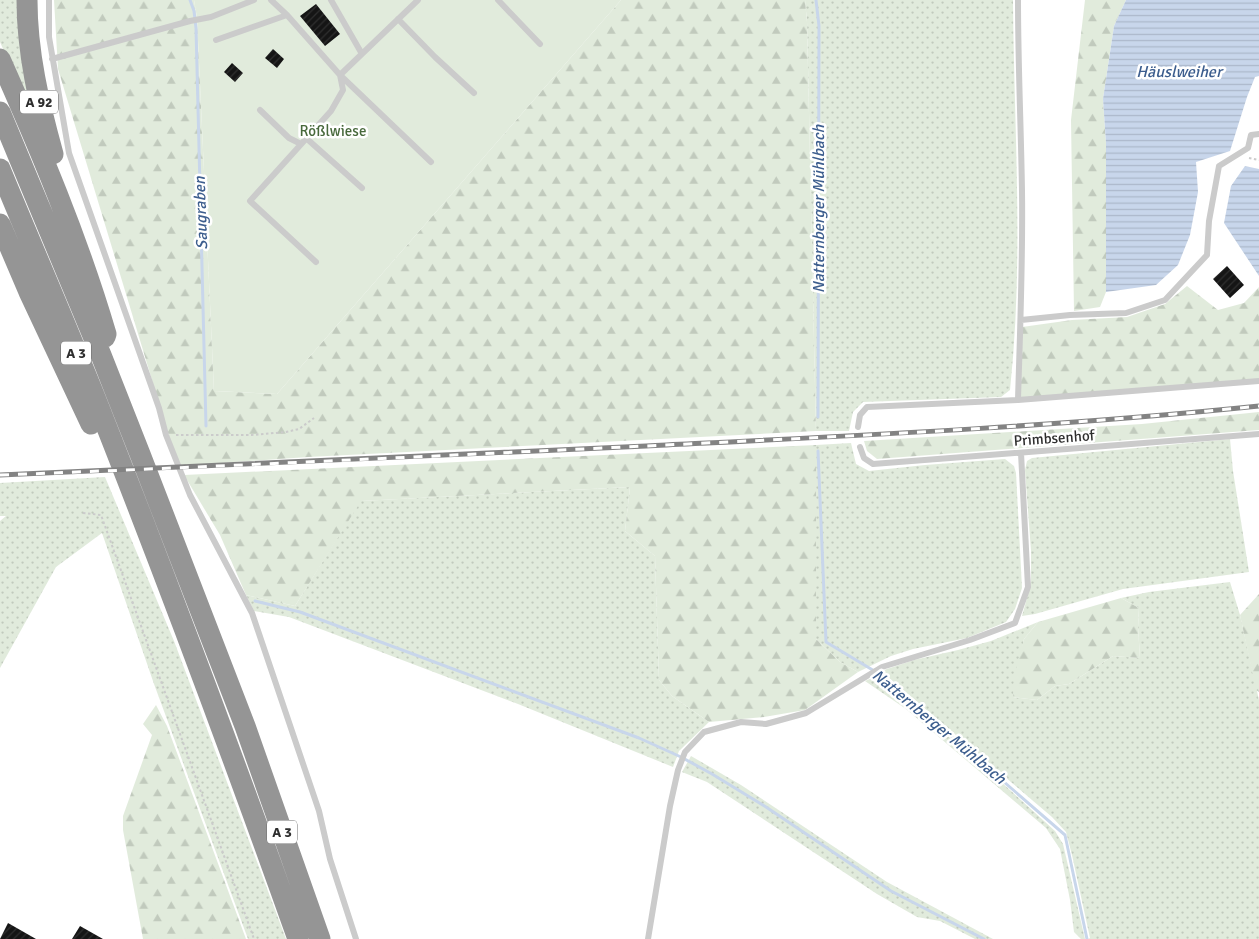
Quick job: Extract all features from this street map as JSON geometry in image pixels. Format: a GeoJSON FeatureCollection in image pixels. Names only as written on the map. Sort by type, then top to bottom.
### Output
{"type":"FeatureCollection","features":[{"type":"Feature","properties":{"kind":"highway","name":"A 92"},"geometry":{"type":"LineString","coordinates":[[27,0],[27,18],[37,91],[63,189],[61,203]]}},
{"type":"Feature","properties":{"kind":"highway","name":"A 3"},"geometry":{"type":"LineString","coordinates":[[0,59],[78,248],[106,334],[101,355]]}},
{"type":"Feature","properties":{"kind":"highway","name":"A 3"},"geometry":{"type":"LineString","coordinates":[[0,112],[101,355],[245,726],[320,939]]}},
{"type":"Feature","properties":{"kind":"highway","name":"A 3"},"geometry":{"type":"LineString","coordinates":[[0,169],[100,409],[150,538],[215,708],[298,939]]}},
{"type":"Feature","properties":{"kind":"highway","name":"A 3"},"geometry":{"type":"LineString","coordinates":[[0,224],[29,292],[108,460],[134,521],[150,538]]}},
{"type":"Feature","properties":{"kind":"highway","name":"A 3"},"geometry":{"type":"LineString","coordinates":[[0,252],[17,282],[29,292]]}},
{"type":"Feature","properties":{"kind":"lane"},"geometry":{"type":"LineString","coordinates":[[49,0],[49,37],[68,153],[159,408],[166,436],[190,495],[252,613],[319,811],[330,859],[356,939]]}},
{"type":"Feature","properties":{"kind":"lane"},"geometry":{"type":"LineString","coordinates":[[52,59],[211,17],[254,0]]}},
{"type":"Feature","properties":{"kind":"lane"},"geometry":{"type":"LineString","coordinates":[[331,0],[362,54]]}},
{"type":"Feature","properties":{"kind":"lane"},"geometry":{"type":"LineString","coordinates":[[340,76],[418,0]]}},
{"type":"Feature","properties":{"kind":"lane"},"geometry":{"type":"LineString","coordinates":[[498,0],[540,44]]}},
{"type":"Feature","properties":{"kind":"lane"},"geometry":{"type":"LineString","coordinates":[[1018,0],[1022,191],[1018,400]]}},
{"type":"Feature","properties":{"kind":"lane"},"geometry":{"type":"LineString","coordinates":[[274,1],[340,76],[431,162]]}},
{"type":"Feature","properties":{"kind":"lane"},"geometry":{"type":"LineString","coordinates":[[216,40],[287,15]]}},
{"type":"Feature","properties":{"kind":"lane"},"geometry":{"type":"LineString","coordinates":[[398,19],[474,94]]}},
{"type":"Feature","properties":{"kind":"lane"},"geometry":{"type":"LineString","coordinates":[[316,262],[250,201],[331,111],[343,90],[340,76]]}},
{"type":"Feature","properties":{"kind":"lane"},"geometry":{"type":"LineString","coordinates":[[260,110],[289,138],[301,144]]}},
{"type":"Feature","properties":{"kind":"lane"},"geometry":{"type":"LineString","coordinates":[[1021,320],[1070,315],[1126,313],[1164,300],[1207,255],[1210,221],[1220,166],[1248,148],[1252,135],[1259,134]]}},
{"type":"Feature","properties":{"kind":"lane"},"geometry":{"type":"LineString","coordinates":[[306,138],[362,188]]}},
{"type":"Feature","properties":{"kind":"lane"},"geometry":{"type":"LineString","coordinates":[[858,427],[860,415],[867,407],[1018,400],[1259,381]]}},
{"type":"Feature","properties":{"kind":"lane","name":"Primbsenhof"},"geometry":{"type":"LineString","coordinates":[[860,447],[864,458],[873,464],[1259,434]]}},
{"type":"Feature","properties":{"kind":"lane"},"geometry":{"type":"LineString","coordinates":[[648,939],[670,806],[678,770],[686,752],[704,732],[741,722],[766,724],[806,713],[882,667],[970,640],[1014,623],[1028,588],[1021,453]]}},
{"type":"Feature","properties":{"kind":"path"},"geometry":{"type":"LineString","coordinates":[[166,436],[252,435],[286,432],[299,429],[314,418]]}},
{"type":"Feature","properties":{"kind":"path"},"geometry":{"type":"LineString","coordinates":[[83,513],[101,515],[254,939]]}},
{"type":"Feature","properties":{"kind":"green space"},"geometry":{"type":"Polygon","coordinates":[[[0,0],[21,0],[32,93],[24,96],[0,42],[0,0]]]}},
{"type":"Feature","properties":{"kind":"green space"},"geometry":{"type":"Polygon","coordinates":[[[54,0],[194,0],[197,18],[214,391],[277,394],[621,0],[805,0],[816,431],[308,457],[178,466],[58,69],[54,0]]]}},
{"type":"Feature","properties":{"kind":"green space","name":"Rößlwiese"},"geometry":{"type":"Polygon","coordinates":[[[194,0],[621,0],[277,394],[214,391],[197,18],[194,0]]]}},
{"type":"Feature","properties":{"kind":"green space"},"geometry":{"type":"Polygon","coordinates":[[[805,0],[1013,0],[1017,292],[1010,390],[1001,397],[863,402],[853,412],[849,431],[816,431],[805,0]]]}},
{"type":"Feature","properties":{"kind":"green space"},"geometry":{"type":"Polygon","coordinates":[[[1085,0],[1126,0],[1114,26],[1103,99],[1106,143],[1106,292],[1100,307],[1074,311],[1071,120],[1085,0]]]}},
{"type":"Feature","properties":{"kind":"green space"},"geometry":{"type":"Polygon","coordinates":[[[1187,286],[1218,310],[1244,303],[1259,287],[1259,381],[1018,400],[1022,327],[1072,320],[1127,317],[1165,304],[1187,286]]]}},
{"type":"Feature","properties":{"kind":"green space"},"geometry":{"type":"Polygon","coordinates":[[[1259,412],[1259,430],[877,459],[867,451],[864,441],[1142,424],[1259,412]]]}},
{"type":"Feature","properties":{"kind":"green space"},"geometry":{"type":"Polygon","coordinates":[[[1230,439],[1233,471],[1249,572],[1123,589],[1022,616],[1031,580],[1031,551],[1025,470],[1027,461],[1032,458],[1230,439]]]}},
{"type":"Feature","properties":{"kind":"green space"},"geometry":{"type":"Polygon","coordinates":[[[851,443],[856,464],[869,471],[1005,459],[1014,466],[1016,473],[1022,588],[1015,609],[1006,622],[967,638],[913,649],[891,656],[858,672],[840,662],[816,639],[816,445],[851,443]]]}},
{"type":"Feature","properties":{"kind":"green space"},"geometry":{"type":"Polygon","coordinates":[[[816,445],[816,639],[840,662],[858,672],[805,710],[764,717],[709,722],[672,696],[659,680],[655,556],[625,531],[630,487],[361,501],[295,606],[246,595],[220,535],[184,475],[816,445]]]}},
{"type":"Feature","properties":{"kind":"green space"},"geometry":{"type":"Polygon","coordinates":[[[105,477],[174,641],[286,939],[248,939],[154,684],[102,533],[56,567],[0,668],[0,521],[6,516],[0,516],[0,483],[105,477]]]}},
{"type":"Feature","properties":{"kind":"green space"},"geometry":{"type":"Polygon","coordinates":[[[630,487],[625,531],[655,556],[659,680],[672,696],[709,722],[679,751],[673,767],[518,704],[289,617],[254,611],[246,595],[295,606],[360,501],[630,487]]]}},
{"type":"Feature","properties":{"kind":"green space"},"geometry":{"type":"Polygon","coordinates":[[[1230,582],[1240,615],[1259,700],[1259,939],[1088,939],[1090,938],[1066,832],[1052,817],[881,671],[914,660],[991,641],[1038,622],[1024,639],[1013,697],[1037,700],[1055,686],[1069,684],[1113,656],[1140,658],[1139,608],[1121,598],[1149,592],[1230,582]]]}},
{"type":"Feature","properties":{"kind":"green space"},"geometry":{"type":"Polygon","coordinates":[[[1259,594],[1259,692],[1256,690],[1240,615],[1259,594]]]}},
{"type":"Feature","properties":{"kind":"green space"},"geometry":{"type":"Polygon","coordinates":[[[1121,598],[1139,608],[1140,658],[1113,656],[1069,684],[1055,686],[1037,700],[1013,697],[1014,677],[1024,639],[1038,622],[1121,598]]]}},
{"type":"Feature","properties":{"kind":"green space"},"geometry":{"type":"Polygon","coordinates":[[[872,678],[909,703],[978,761],[1055,831],[1063,844],[1085,939],[1081,939],[1074,932],[1060,849],[1046,828],[906,709],[865,681],[872,678]]]}},
{"type":"Feature","properties":{"kind":"green space"},"geometry":{"type":"Polygon","coordinates":[[[156,705],[167,726],[246,939],[143,939],[123,830],[123,816],[152,735],[143,724],[156,705]]]}},
{"type":"Feature","properties":{"kind":"green space"},"geometry":{"type":"Polygon","coordinates":[[[691,756],[741,785],[887,882],[993,939],[975,939],[940,921],[917,917],[877,894],[707,782],[682,772],[691,756]]]}},
{"type":"Feature","properties":{"kind":"water","name":"Häuslweiher"},"geometry":{"type":"Polygon","coordinates":[[[1126,0],[1259,0],[1259,76],[1255,77],[1247,97],[1230,151],[1196,162],[1198,192],[1190,235],[1178,265],[1156,285],[1106,292],[1106,143],[1103,99],[1114,26],[1126,0]]]}},
{"type":"Feature","properties":{"kind":"water"},"geometry":{"type":"Polygon","coordinates":[[[1245,166],[1259,169],[1259,276],[1224,223],[1231,186],[1245,166]]]}},
{"type":"Feature","properties":{"kind":"building"},"geometry":{"type":"Polygon","coordinates":[[[316,4],[340,34],[325,46],[300,16],[316,4]]]}},
{"type":"Feature","properties":{"kind":"building"},"geometry":{"type":"Polygon","coordinates":[[[273,49],[284,59],[277,68],[265,58],[273,49]]]}},
{"type":"Feature","properties":{"kind":"building"},"geometry":{"type":"Polygon","coordinates":[[[232,63],[243,73],[235,82],[224,72],[232,63]]]}},
{"type":"Feature","properties":{"kind":"building"},"geometry":{"type":"Polygon","coordinates":[[[1227,266],[1244,285],[1230,298],[1213,279],[1227,266]]]}},
{"type":"Feature","properties":{"kind":"building"},"geometry":{"type":"Polygon","coordinates":[[[8,923],[36,939],[0,939],[8,923]]]}},
{"type":"Feature","properties":{"kind":"building"},"geometry":{"type":"Polygon","coordinates":[[[80,926],[103,939],[72,939],[80,926]]]}},
{"type":"Feature","properties":{"kind":"waterway","name":"Saugraben"},"geometry":{"type":"LineString","coordinates":[[190,0],[194,11],[196,28],[206,426]]}},
{"type":"Feature","properties":{"kind":"waterway","name":"Natternberger Mühlbach"},"geometry":{"type":"LineString","coordinates":[[816,0],[819,26],[818,417]]}},
{"type":"Feature","properties":{"kind":"waterway","name":"Natternberger Mühlbach"},"geometry":{"type":"LineString","coordinates":[[818,451],[826,642],[881,675],[1065,835],[1087,939]]}},
{"type":"Feature","properties":{"kind":"waterway"},"geometry":{"type":"LineString","coordinates":[[255,601],[300,612],[639,738],[681,757],[766,807],[891,891],[984,939]]}},
{"type":"Feature","properties":{"kind":"railway"},"geometry":{"type":"LineString","coordinates":[[0,475],[876,434],[1106,420],[1259,406]]}}]}
